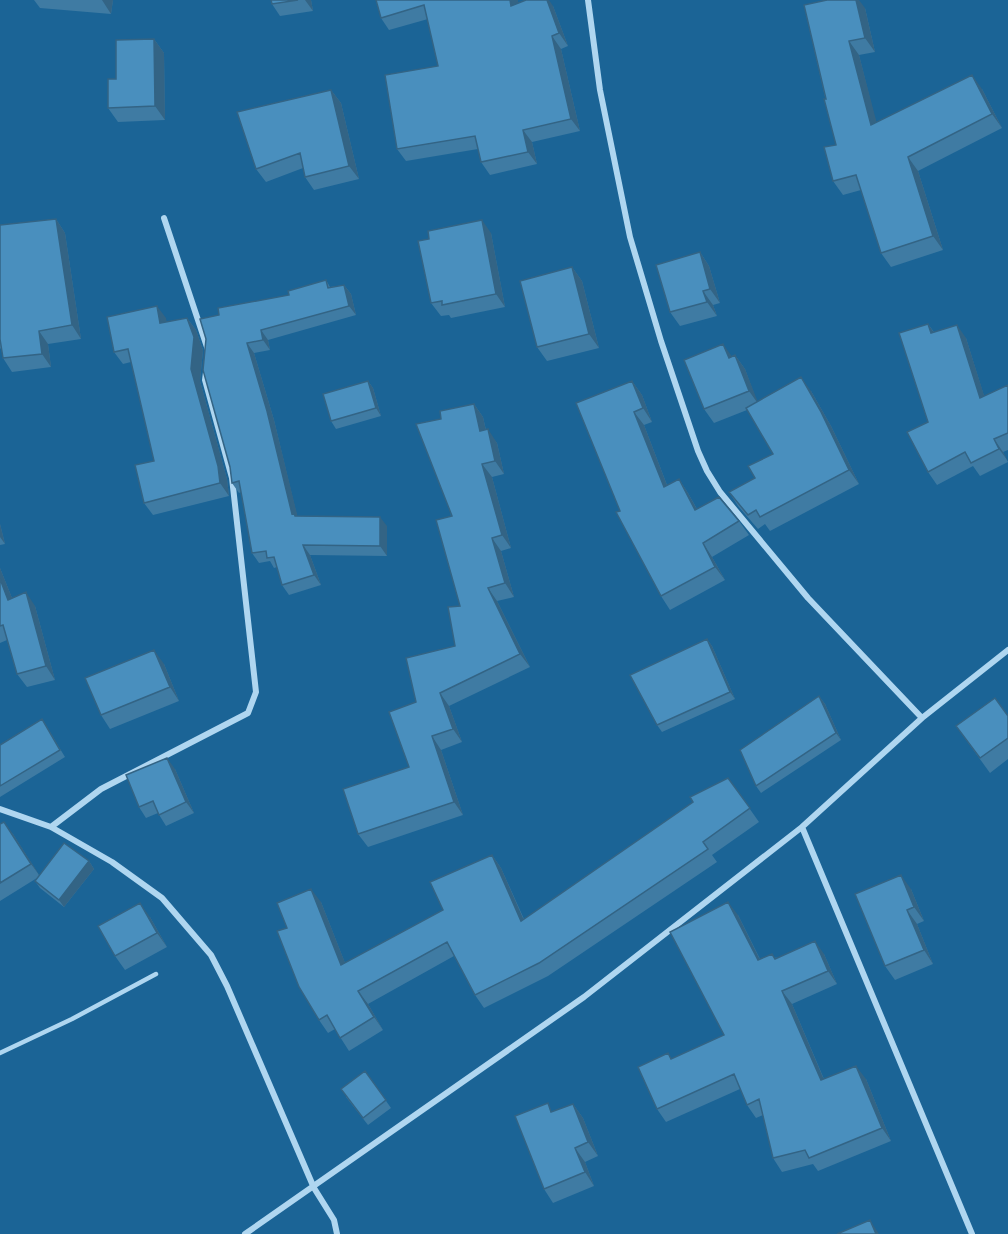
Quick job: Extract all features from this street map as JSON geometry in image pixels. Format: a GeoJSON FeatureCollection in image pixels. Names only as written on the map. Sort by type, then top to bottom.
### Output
{"type":"FeatureCollection","features":[{"type":"Feature","properties":{"kind":"street"},"geometry":{"type":"LineString","coordinates":[[588,0],[600,90],[630,237],[661,341],[698,451],[707,471],[720,492],[808,598],[922,718]]}},
{"type":"Feature","properties":{"kind":"street"},"geometry":{"type":"LineString","coordinates":[[51,827],[101,789],[248,713],[256,692],[232,478],[206,380],[208,349],[164,218]]}},
{"type":"Feature","properties":{"kind":"street"},"geometry":{"type":"LineString","coordinates":[[245,1234],[314,1188],[584,997],[802,827],[922,718],[1008,650]]}},
{"type":"Feature","properties":{"kind":"street"},"geometry":{"type":"LineString","coordinates":[[0,809],[51,827],[112,862],[162,898],[211,955],[227,986],[314,1188],[334,1220],[338,1234]]}},
{"type":"Feature","properties":{"kind":"street"},"geometry":{"type":"LineString","coordinates":[[802,827],[972,1234]]}},
{"type":"Feature","properties":{"kind":"lane"},"geometry":{"type":"LineString","coordinates":[[0,1053],[72,1019],[156,974]]}},
{"type":"Feature","properties":{"kind":"building"},"geometry":{"type":"Polygon","coordinates":[[[271,0],[298,0],[272,4],[271,0]]]}},
{"type":"Feature","properties":{"kind":"building"},"geometry":{"type":"Polygon","coordinates":[[[376,0],[510,0],[511,6],[526,0],[547,0],[559,33],[552,36],[571,119],[523,130],[528,152],[481,162],[475,136],[397,149],[385,75],[438,66],[424,5],[381,18],[376,0]]]}},
{"type":"Feature","properties":{"kind":"building"},"geometry":{"type":"Polygon","coordinates":[[[827,0],[856,0],[865,38],[849,41],[871,125],[972,75],[992,114],[908,157],[933,236],[881,253],[856,175],[833,181],[824,147],[836,145],[804,5],[827,0]]]}},
{"type":"Feature","properties":{"kind":"building"},"geometry":{"type":"Polygon","coordinates":[[[154,39],[155,106],[108,108],[108,79],[116,79],[116,40],[154,39]]]}},
{"type":"Feature","properties":{"kind":"building"},"geometry":{"type":"Polygon","coordinates":[[[331,90],[349,166],[305,177],[300,153],[256,169],[237,112],[331,90]]]}},
{"type":"Feature","properties":{"kind":"building"},"geometry":{"type":"Polygon","coordinates":[[[56,219],[72,325],[39,331],[42,354],[3,358],[0,339],[0,225],[56,219]]]}},
{"type":"Feature","properties":{"kind":"building"},"geometry":{"type":"Polygon","coordinates":[[[482,220],[496,294],[442,305],[442,301],[431,303],[418,241],[429,239],[428,231],[482,220]]]}},
{"type":"Feature","properties":{"kind":"building"},"geometry":{"type":"Polygon","coordinates":[[[700,252],[710,289],[703,291],[707,302],[670,312],[656,265],[700,252]]]}},
{"type":"Feature","properties":{"kind":"building"},"geometry":{"type":"Polygon","coordinates":[[[572,267],[589,334],[537,347],[520,281],[572,267]]]}},
{"type":"Feature","properties":{"kind":"building"},"geometry":{"type":"Polygon","coordinates":[[[326,280],[328,288],[344,285],[349,306],[261,330],[263,340],[247,343],[267,411],[292,514],[294,513],[295,516],[380,517],[380,546],[303,545],[314,575],[282,585],[274,557],[267,558],[266,551],[252,553],[239,481],[232,483],[230,467],[203,370],[206,339],[200,319],[219,315],[218,308],[289,295],[288,291],[326,280]]]}},
{"type":"Feature","properties":{"kind":"building"},"geometry":{"type":"Polygon","coordinates":[[[157,306],[160,323],[187,318],[194,337],[191,369],[218,466],[220,483],[144,503],[135,465],[154,461],[128,349],[114,352],[107,317],[157,306]]]}},
{"type":"Feature","properties":{"kind":"building"},"geometry":{"type":"Polygon","coordinates":[[[928,324],[931,333],[957,325],[980,398],[1008,385],[1008,433],[994,439],[999,449],[971,463],[965,452],[928,472],[907,432],[928,422],[899,333],[928,324]]]}},
{"type":"Feature","properties":{"kind":"building"},"geometry":{"type":"Polygon","coordinates":[[[723,344],[729,358],[735,355],[749,391],[704,409],[684,360],[723,344]]]}},
{"type":"Feature","properties":{"kind":"building"},"geometry":{"type":"Polygon","coordinates":[[[801,377],[849,470],[760,517],[756,510],[748,515],[729,492],[755,478],[748,466],[773,454],[746,408],[801,377]]]}},
{"type":"Feature","properties":{"kind":"building"},"geometry":{"type":"Polygon","coordinates":[[[368,381],[376,408],[331,421],[323,394],[368,381]]]}},
{"type":"Feature","properties":{"kind":"building"},"geometry":{"type":"Polygon","coordinates":[[[632,381],[643,408],[634,412],[664,487],[679,479],[695,510],[719,497],[739,521],[703,543],[715,567],[661,596],[616,512],[620,511],[576,403],[632,381]]]}},
{"type":"Feature","properties":{"kind":"building"},"geometry":{"type":"Polygon","coordinates":[[[474,404],[480,431],[488,429],[495,461],[482,464],[502,535],[492,538],[505,583],[488,588],[520,654],[440,693],[453,729],[432,736],[454,802],[358,834],[343,789],[409,767],[389,712],[416,702],[406,658],[455,646],[448,607],[460,606],[436,520],[452,516],[416,424],[441,419],[440,411],[474,404]]]}},
{"type":"Feature","properties":{"kind":"building"},"geometry":{"type":"Polygon","coordinates":[[[0,579],[8,600],[26,592],[46,666],[17,674],[3,625],[0,626],[0,579]]]}},
{"type":"Feature","properties":{"kind":"building"},"geometry":{"type":"Polygon","coordinates":[[[707,639],[730,692],[657,725],[630,675],[707,639]]]}},
{"type":"Feature","properties":{"kind":"building"},"geometry":{"type":"Polygon","coordinates":[[[154,650],[170,687],[101,715],[85,678],[154,650]]]}},
{"type":"Feature","properties":{"kind":"building"},"geometry":{"type":"Polygon","coordinates":[[[819,696],[836,733],[756,786],[740,750],[819,696]]]}},
{"type":"Feature","properties":{"kind":"building"},"geometry":{"type":"Polygon","coordinates":[[[995,698],[1008,716],[1008,738],[980,758],[956,726],[995,698]]]}},
{"type":"Feature","properties":{"kind":"building"},"geometry":{"type":"Polygon","coordinates":[[[42,719],[60,750],[0,786],[0,745],[42,719]]]}},
{"type":"Feature","properties":{"kind":"building"},"geometry":{"type":"Polygon","coordinates":[[[167,758],[186,802],[159,815],[153,801],[139,807],[126,775],[167,758]]]}},
{"type":"Feature","properties":{"kind":"building"},"geometry":{"type":"Polygon","coordinates":[[[728,778],[750,808],[703,842],[708,849],[539,963],[475,995],[447,942],[358,991],[374,1017],[340,1038],[327,1015],[319,1020],[299,987],[277,931],[287,928],[277,903],[311,889],[341,965],[443,910],[430,882],[492,855],[521,921],[693,802],[690,797],[728,778]]]}},
{"type":"Feature","properties":{"kind":"building"},"geometry":{"type":"Polygon","coordinates":[[[4,822],[31,864],[0,883],[0,824],[4,822]]]}},
{"type":"Feature","properties":{"kind":"building"},"geometry":{"type":"Polygon","coordinates":[[[64,843],[89,861],[59,900],[35,881],[64,843]]]}},
{"type":"Feature","properties":{"kind":"building"},"geometry":{"type":"Polygon","coordinates":[[[901,875],[914,907],[907,910],[924,950],[885,966],[855,894],[901,875]]]}},
{"type":"Feature","properties":{"kind":"building"},"geometry":{"type":"Polygon","coordinates":[[[728,902],[758,960],[772,954],[775,959],[815,941],[828,971],[782,991],[821,1080],[856,1066],[882,1128],[809,1158],[805,1150],[773,1158],[759,1099],[747,1105],[734,1074],[657,1109],[638,1067],[668,1053],[671,1059],[724,1035],[670,932],[728,902]]]}},
{"type":"Feature","properties":{"kind":"building"},"geometry":{"type":"Polygon","coordinates":[[[140,903],[157,933],[115,956],[98,926],[140,903]]]}},
{"type":"Feature","properties":{"kind":"building"},"geometry":{"type":"Polygon","coordinates":[[[365,1071],[386,1100],[363,1118],[341,1089],[365,1071]]]}},
{"type":"Feature","properties":{"kind":"building"},"geometry":{"type":"Polygon","coordinates":[[[548,1103],[551,1112],[573,1104],[588,1142],[575,1148],[585,1172],[544,1189],[515,1116],[548,1103]]]}},
{"type":"Feature","properties":{"kind":"building"},"geometry":{"type":"Polygon","coordinates":[[[870,1220],[876,1234],[837,1234],[870,1220]]]}}]}
